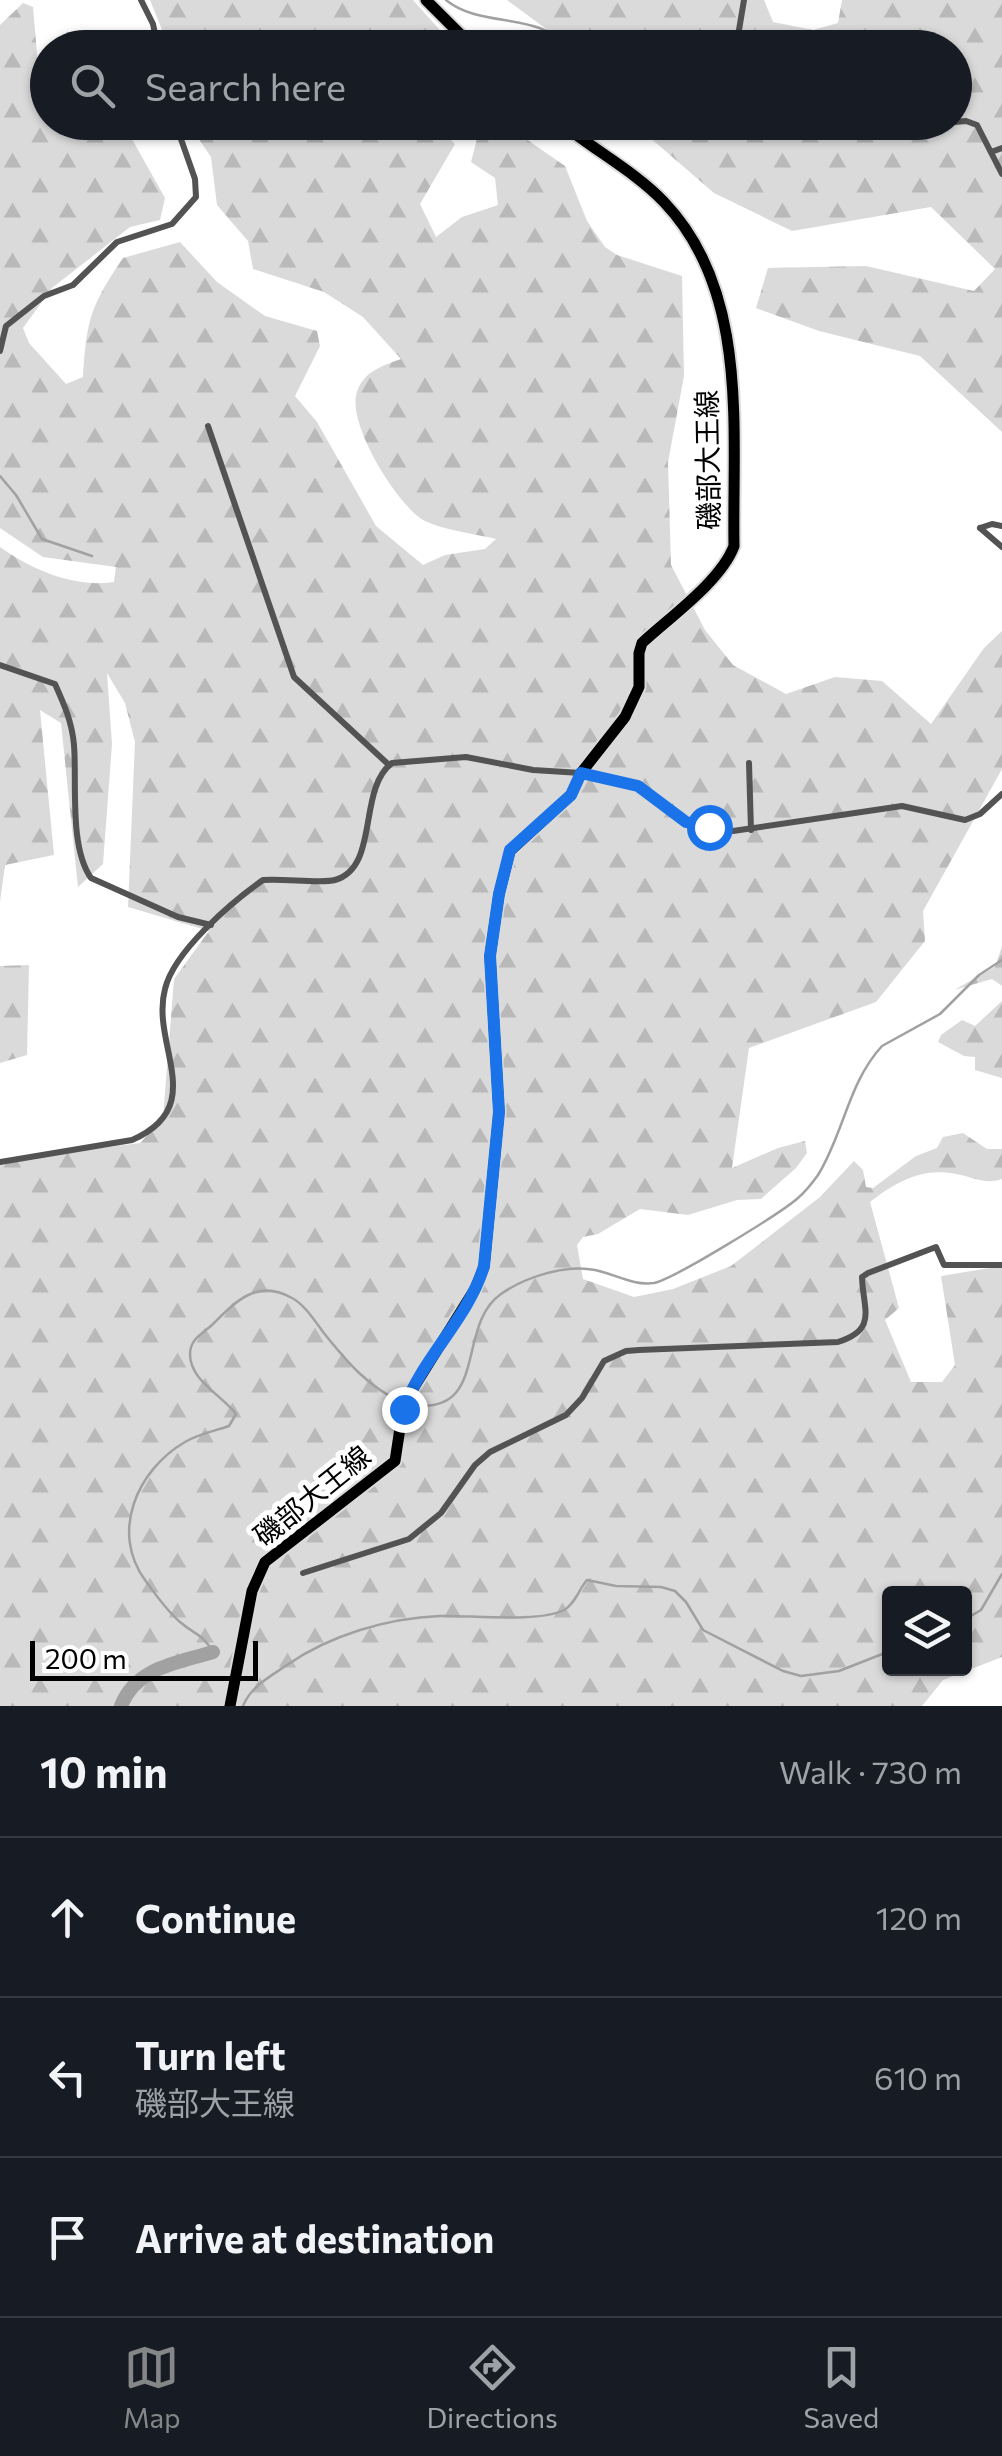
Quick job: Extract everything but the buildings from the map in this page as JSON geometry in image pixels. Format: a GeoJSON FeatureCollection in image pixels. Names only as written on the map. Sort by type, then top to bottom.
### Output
{"type":"FeatureCollection","features":[{"type":"Feature","properties":{"kind":"main road"},"geometry":{"type":"LineString","coordinates":[[426,0],[456,30]]}},
{"type":"Feature","properties":{"kind":"main road","name":"磯部大王線"},"geometry":{"type":"LineString","coordinates":[[230,1706],[252,1590],[265,1562],[395,1461],[406,1404],[475,1289],[484,1266],[499,1112],[490,956],[510,850],[571,795],[581,773],[626,717],[639,687],[642,643],[729,558],[734,546],[732,364],[728,332],[696,241],[662,199],[584,140]]}},
{"type":"Feature","properties":{"kind":"street"},"geometry":{"type":"LineString","coordinates":[[141,0],[154,30]]}},
{"type":"Feature","properties":{"kind":"street"},"geometry":{"type":"LineString","coordinates":[[739,30],[744,0]]}},
{"type":"Feature","properties":{"kind":"street"},"geometry":{"type":"LineString","coordinates":[[972,123],[977,125],[1002,174]]}},
{"type":"Feature","properties":{"kind":"street"},"geometry":{"type":"LineString","coordinates":[[0,351],[6,326],[44,296],[73,285],[117,242],[172,224],[196,197],[195,179],[181,140]]}},
{"type":"Feature","properties":{"kind":"street"},"geometry":{"type":"LineString","coordinates":[[992,152],[1002,148]]}},
{"type":"Feature","properties":{"kind":"street"},"geometry":{"type":"LineString","coordinates":[[208,426],[294,677],[389,765]]}},
{"type":"Feature","properties":{"kind":"street"},"geometry":{"type":"LineString","coordinates":[[1002,526],[980,528],[1002,547]]}},
{"type":"Feature","properties":{"kind":"street"},"geometry":{"type":"LineString","coordinates":[[0,665],[55,684],[67,710],[74,746],[79,847],[90,878],[178,916],[211,925]]}},
{"type":"Feature","properties":{"kind":"street"},"geometry":{"type":"LineString","coordinates":[[0,1162],[132,1140],[160,1123],[173,1098],[172,1060],[162,1010],[165,985],[175,965],[211,925],[263,880],[326,881],[347,874],[358,860],[376,781],[389,765],[466,757],[533,770],[581,773],[638,786],[686,822],[733,832],[902,806],[965,820],[980,814],[1002,794]]}},
{"type":"Feature","properties":{"kind":"street"},"geometry":{"type":"LineString","coordinates":[[749,763],[751,830]]}},
{"type":"Feature","properties":{"kind":"street"},"geometry":{"type":"LineString","coordinates":[[303,1573],[409,1539],[440,1512],[474,1465],[490,1452],[573,1409],[594,1372],[610,1357],[639,1350],[838,1342],[857,1334],[864,1323],[867,1312],[862,1278],[868,1273],[936,1248],[944,1265],[1002,1265]]}},
{"type":"Feature","properties":{"kind":"green space"},"geometry":{"type":"Polygon","coordinates":[[[150,0],[413,0],[440,30],[162,30],[150,0]]]}},
{"type":"Feature","properties":{"kind":"green space"},"geometry":{"type":"Polygon","coordinates":[[[507,0],[764,0],[773,22],[813,30],[547,30],[507,0]]]}},
{"type":"Feature","properties":{"kind":"green space"},"geometry":{"type":"Polygon","coordinates":[[[842,0],[1002,0],[1002,432],[920,356],[819,331],[756,308],[768,268],[866,266],[974,291],[995,269],[931,207],[792,231],[714,193],[653,140],[972,140],[972,30],[813,30],[838,23],[842,0]]]}},
{"type":"Feature","properties":{"kind":"green space"},"geometry":{"type":"Polygon","coordinates":[[[23,3],[33,7],[35,30],[30,30],[30,140],[133,140],[165,198],[160,220],[130,227],[52,288],[23,328],[29,343],[66,384],[83,377],[92,314],[123,258],[180,242],[217,282],[265,316],[317,331],[320,346],[295,396],[317,422],[376,526],[423,565],[445,555],[485,549],[496,539],[427,522],[410,509],[387,480],[360,426],[356,396],[367,376],[401,359],[363,317],[324,292],[253,269],[248,241],[217,205],[211,157],[200,140],[451,140],[455,144],[420,204],[436,237],[462,217],[498,205],[495,178],[471,162],[477,140],[528,140],[565,166],[587,221],[605,247],[617,255],[682,276],[684,376],[668,462],[671,565],[705,630],[733,665],[786,694],[835,677],[882,681],[931,724],[984,648],[1002,631],[1002,769],[923,911],[925,941],[876,1002],[749,1048],[732,1168],[805,1141],[807,1153],[761,1199],[737,1200],[688,1215],[640,1209],[598,1234],[583,1237],[577,1245],[583,1279],[634,1297],[673,1289],[731,1266],[820,1197],[854,1161],[863,1170],[866,1187],[873,1188],[916,1156],[937,1148],[943,1137],[963,1133],[987,1149],[1002,1149],[1002,1179],[984,1181],[932,1173],[900,1183],[870,1202],[899,1308],[885,1320],[911,1382],[942,1382],[955,1365],[941,1276],[1002,1266],[1002,1657],[972,1669],[972,1586],[882,1586],[882,1676],[953,1676],[943,1680],[922,1706],[0,1706],[0,1161],[140,1143],[163,1118],[174,979],[209,931],[128,907],[135,742],[125,703],[107,673],[112,744],[103,864],[78,887],[61,723],[40,710],[54,855],[5,865],[0,902],[0,547],[40,570],[69,580],[114,582],[116,567],[43,557],[0,528],[0,25],[23,3]]]}},
{"type":"Feature","properties":{"kind":"green space"},"geometry":{"type":"Polygon","coordinates":[[[1002,946],[1002,986],[992,979],[954,990],[995,967],[1002,946]]]}},
{"type":"Feature","properties":{"kind":"green space"},"geometry":{"type":"Polygon","coordinates":[[[29,965],[27,1055],[0,1063],[0,966],[29,965]]]}},
{"type":"Feature","properties":{"kind":"green space"},"geometry":{"type":"Polygon","coordinates":[[[1002,1001],[1002,1078],[975,1070],[975,1057],[964,1056],[938,1042],[941,1035],[962,1020],[975,1026],[1002,1001]]]}},
{"type":"Feature","properties":{"kind":"waterway"},"geometry":{"type":"LineString","coordinates":[[446,0],[476,15],[544,30]]}},
{"type":"Feature","properties":{"kind":"waterway"},"geometry":{"type":"LineString","coordinates":[[0,476],[42,539],[92,556]]}},
{"type":"Feature","properties":{"kind":"waterway"},"geometry":{"type":"LineString","coordinates":[[411,1405],[436,1405],[452,1397],[462,1383],[487,1308],[511,1288],[546,1273],[571,1269],[595,1270],[654,1283],[704,1258],[788,1206],[818,1175],[861,1076],[882,1046],[940,1014],[979,975],[1002,960]]}},
{"type":"Feature","properties":{"kind":"waterway"},"geometry":{"type":"LineString","coordinates":[[213,1652],[157,1597],[135,1561],[130,1542],[134,1504],[154,1469],[185,1442],[229,1426],[236,1414],[195,1372],[190,1354],[195,1340],[248,1295],[279,1292],[305,1308],[359,1373],[403,1403]]}},
{"type":"Feature","properties":{"kind":"waterway"},"geometry":{"type":"LineString","coordinates":[[972,1615],[981,1610],[1002,1574]]}},
{"type":"Feature","properties":{"kind":"waterway"},"geometry":{"type":"LineString","coordinates":[[243,1706],[268,1678],[304,1654],[341,1637],[380,1624],[420,1617],[553,1614],[568,1607],[587,1580],[675,1591],[703,1630],[783,1671],[801,1676],[839,1671],[882,1654]]}},
{"type":"Feature","properties":{"kind":"waterway"},"geometry":{"type":"LineString","coordinates":[[121,1706],[147,1675],[213,1652]]}},
{"type":"Feature","properties":{"kind":"route"},"geometry":{"type":"LineString","coordinates":[[404,1409],[418,1378],[475,1289],[484,1266],[499,1112],[490,956],[510,850],[571,795],[581,773],[638,786],[686,822],[709,827]]}}]}
